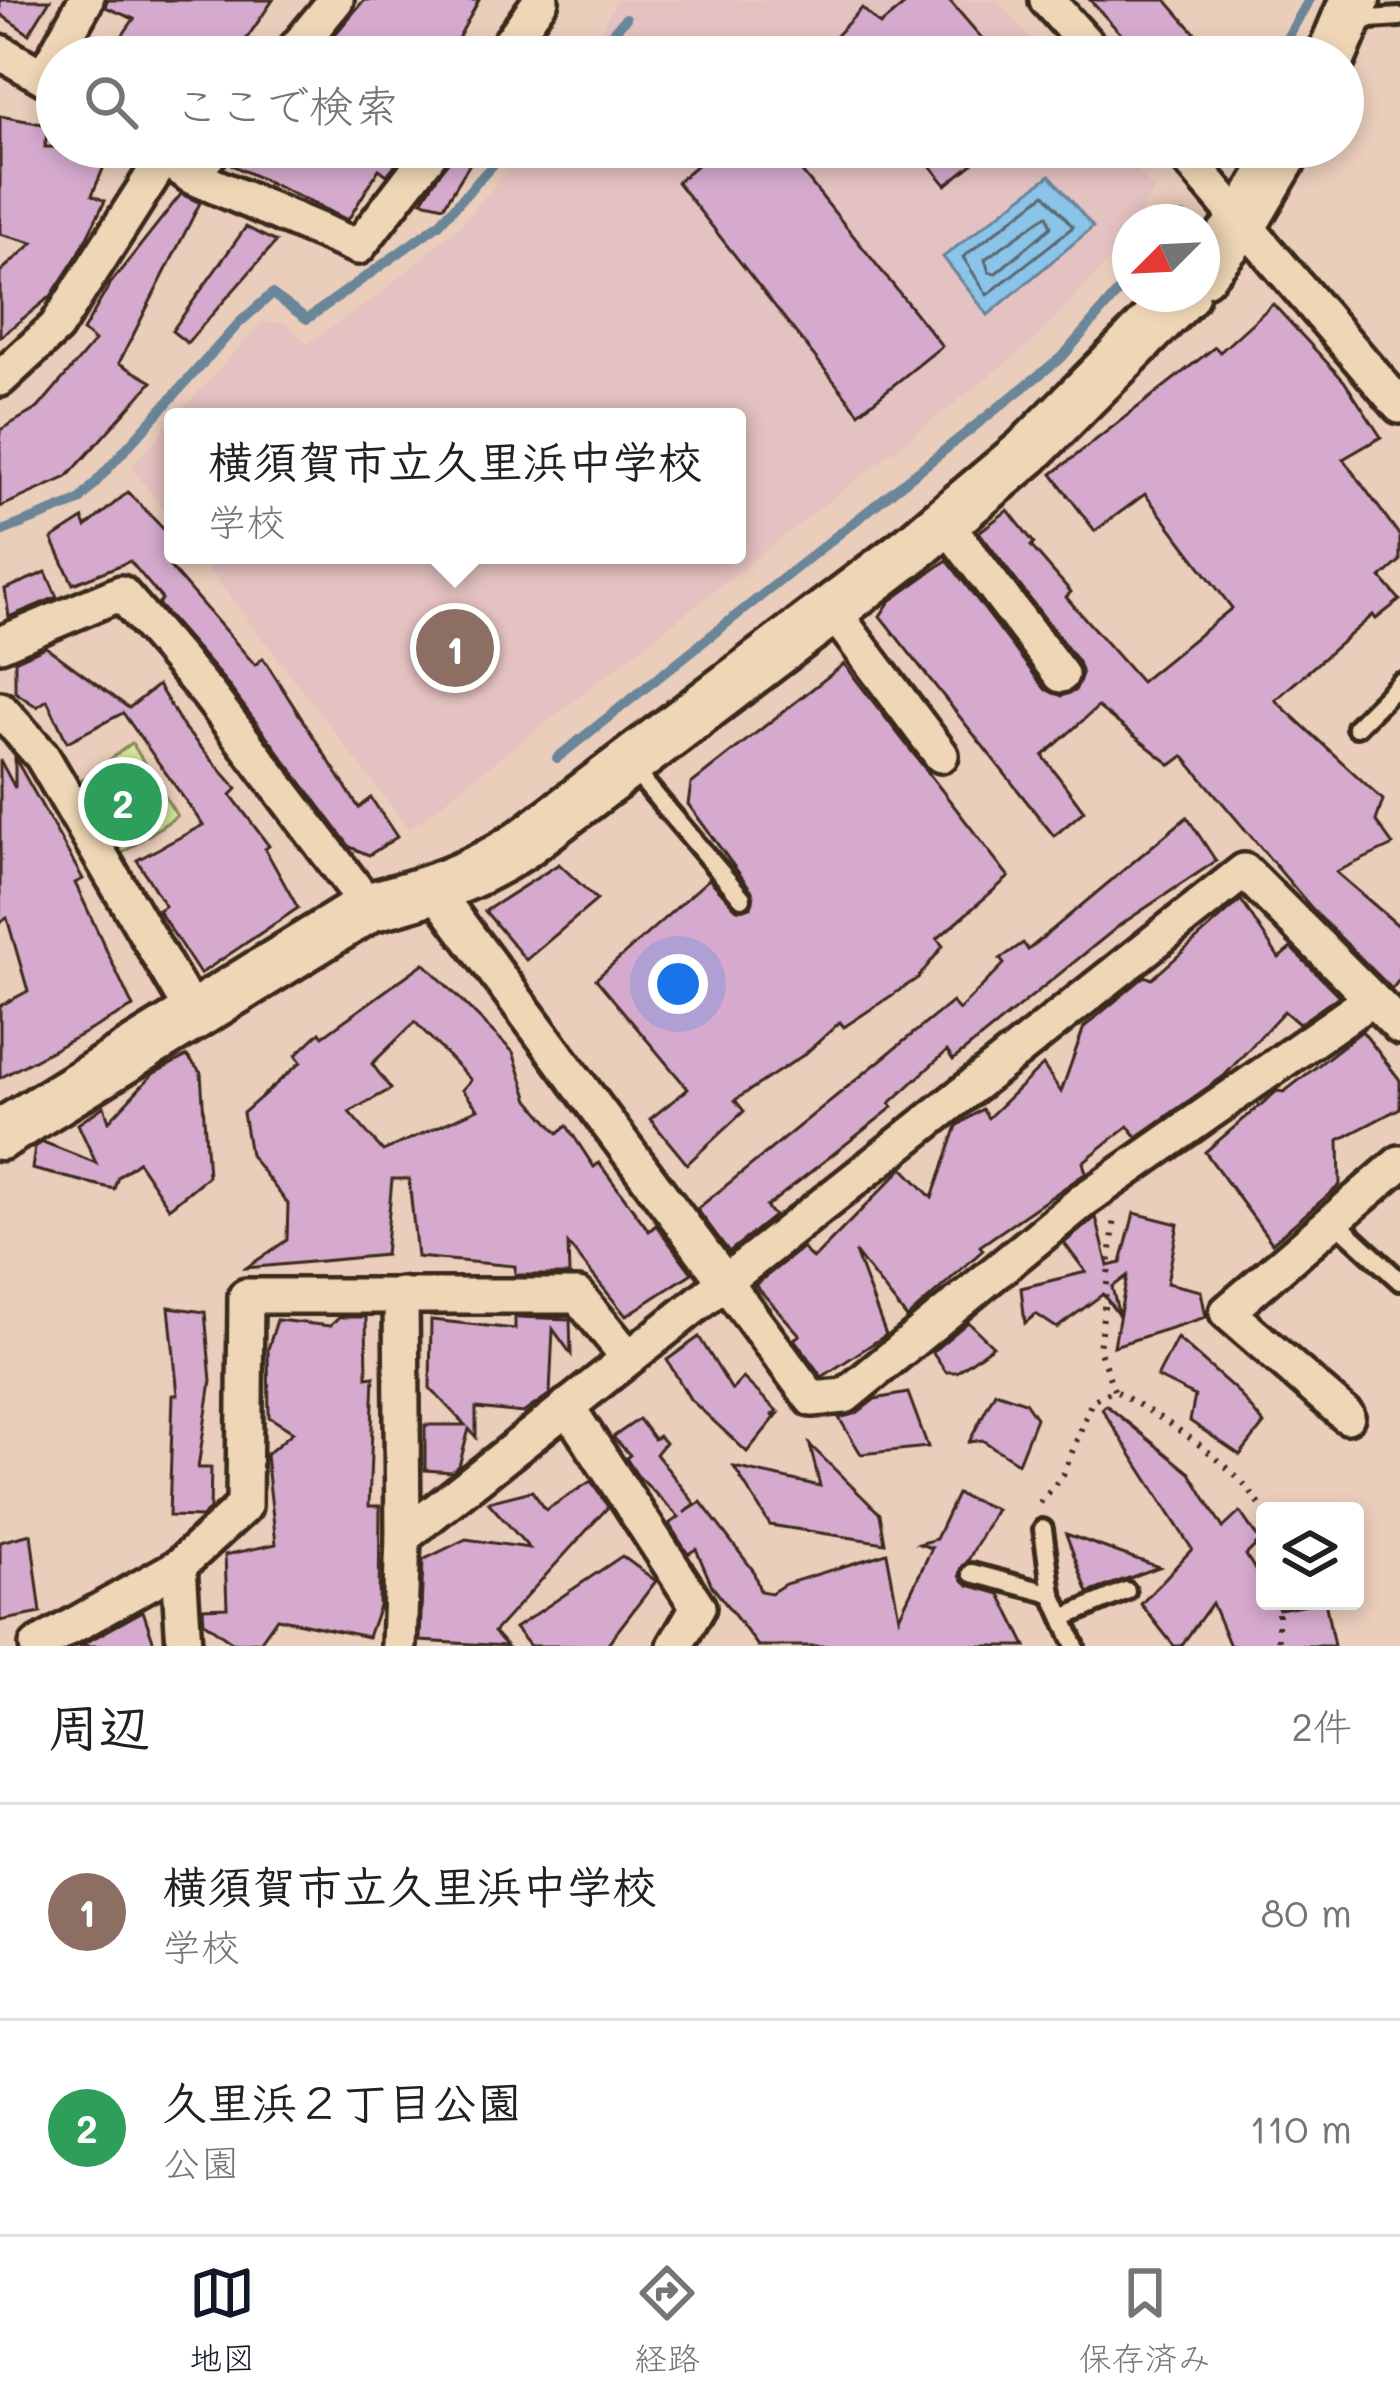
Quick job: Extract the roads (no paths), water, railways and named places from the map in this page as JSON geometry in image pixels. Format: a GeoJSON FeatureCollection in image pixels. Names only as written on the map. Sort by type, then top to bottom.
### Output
{"type":"FeatureCollection","features":[{"type":"Feature","properties":{"kind":"street"},"geometry":{"type":"LineString","coordinates":[[70,36],[86,0]]}},
{"type":"Feature","properties":{"kind":"street"},"geometry":{"type":"LineString","coordinates":[[306,36],[336,0]]}},
{"type":"Feature","properties":{"kind":"street"},"geometry":{"type":"LineString","coordinates":[[515,36],[541,0]]}},
{"type":"Feature","properties":{"kind":"street"},"geometry":{"type":"LineString","coordinates":[[1047,0],[1079,36]]}},
{"type":"Feature","properties":{"kind":"street"},"geometry":{"type":"LineString","coordinates":[[0,52],[36,72]]}},
{"type":"Feature","properties":{"kind":"street"},"geometry":{"type":"LineString","coordinates":[[0,379],[56,327],[164,168]]}},
{"type":"Feature","properties":{"kind":"street"},"geometry":{"type":"LineString","coordinates":[[186,168],[358,247],[419,168]]}},
{"type":"Feature","properties":{"kind":"street"},"geometry":{"type":"LineString","coordinates":[[1197,168],[1400,406]]}},
{"type":"Feature","properties":{"kind":"street"},"geometry":{"type":"LineString","coordinates":[[1220,250],[1276,168]]}},
{"type":"Feature","properties":{"kind":"street"},"geometry":{"type":"LineString","coordinates":[[0,1135],[192,1012],[369,907],[435,891],[484,869],[945,522],[1027,452],[1166,312]]}},
{"type":"Feature","properties":{"kind":"street"},"geometry":{"type":"LineString","coordinates":[[945,522],[1060,675]]}},
{"type":"Feature","properties":{"kind":"street"},"geometry":{"type":"LineString","coordinates":[[0,644],[121,592],[208,694],[369,907]]}},
{"type":"Feature","properties":{"kind":"street"},"geometry":{"type":"LineString","coordinates":[[832,610],[941,754]]}},
{"type":"Feature","properties":{"kind":"street"},"geometry":{"type":"LineString","coordinates":[[0,709],[42,757],[192,1012]]}},
{"type":"Feature","properties":{"kind":"street"},"geometry":{"type":"LineString","coordinates":[[403,1538],[722,1280],[1244,871],[1400,1028]]}},
{"type":"Feature","properties":{"kind":"street"},"geometry":{"type":"LineString","coordinates":[[435,891],[812,1399],[845,1396],[1120,1175],[1370,1000]]}},
{"type":"Feature","properties":{"kind":"street"},"geometry":{"type":"LineString","coordinates":[[1347,1416],[1227,1312],[1400,1162]]}},
{"type":"Feature","properties":{"kind":"street"},"geometry":{"type":"LineString","coordinates":[[38,1646],[179,1566],[244,1506],[246,1295],[578,1296],[628,1357]]}},
{"type":"Feature","properties":{"kind":"street"},"geometry":{"type":"LineString","coordinates":[[398,1646],[403,1538],[401,1295]]}},
{"type":"Feature","properties":{"kind":"street"},"geometry":{"type":"LineString","coordinates":[[567,1406],[698,1607],[675,1646]]}},
{"type":"Feature","properties":{"kind":"street"},"geometry":{"type":"LineString","coordinates":[[179,1566],[184,1646]]}},
{"type":"Feature","properties":{"kind":"lane"},"geometry":{"type":"LineString","coordinates":[[1344,26],[1400,17]]}},
{"type":"Feature","properties":{"kind":"lane"},"geometry":{"type":"LineString","coordinates":[[1356,727],[1400,683]]}},
{"type":"Feature","properties":{"kind":"lane"},"geometry":{"type":"LineString","coordinates":[[628,764],[742,898]]}},
{"type":"Feature","properties":{"kind":"lane"},"geometry":{"type":"LineString","coordinates":[[1334,1220],[1400,1281]]}},
{"type":"Feature","properties":{"kind":"lane"},"geometry":{"type":"LineString","coordinates":[[1043,1529],[1052,1594],[1075,1646]]}},
{"type":"Feature","properties":{"kind":"lane"},"geometry":{"type":"LineString","coordinates":[[972,1573],[1052,1594]]}},
{"type":"Feature","properties":{"kind":"lane"},"geometry":{"type":"LineString","coordinates":[[1065,1617],[1126,1591]]}},
{"type":"Feature","properties":{"kind":"water"},"geometry":{"type":"Polygon","coordinates":[[[1050,175],[1093,227],[988,315],[943,257],[1050,175]]]}},
{"type":"Feature","properties":{"kind":"waterway"},"geometry":{"type":"LineString","coordinates":[[1288,36],[1309,0]]}},
{"type":"Feature","properties":{"kind":"waterway"},"geometry":{"type":"LineString","coordinates":[[609,36],[626,18]]}},
{"type":"Feature","properties":{"kind":"waterway"},"geometry":{"type":"LineString","coordinates":[[0,532],[79,501],[239,323],[272,294],[307,319],[439,224],[490,168]]}},
{"type":"Feature","properties":{"kind":"waterway"},"geometry":{"type":"LineString","coordinates":[[557,758],[1063,356],[1112,299]]}},
{"type":"Feature","properties":{"kind":"place","name":"横須賀市立久里浜中学校"},"geometry":{"type":"Point","coordinates":[455,648]}},
{"type":"Feature","properties":{"kind":"place","name":"久里浜２丁目公園"},"geometry":{"type":"Point","coordinates":[123,802]}}]}
